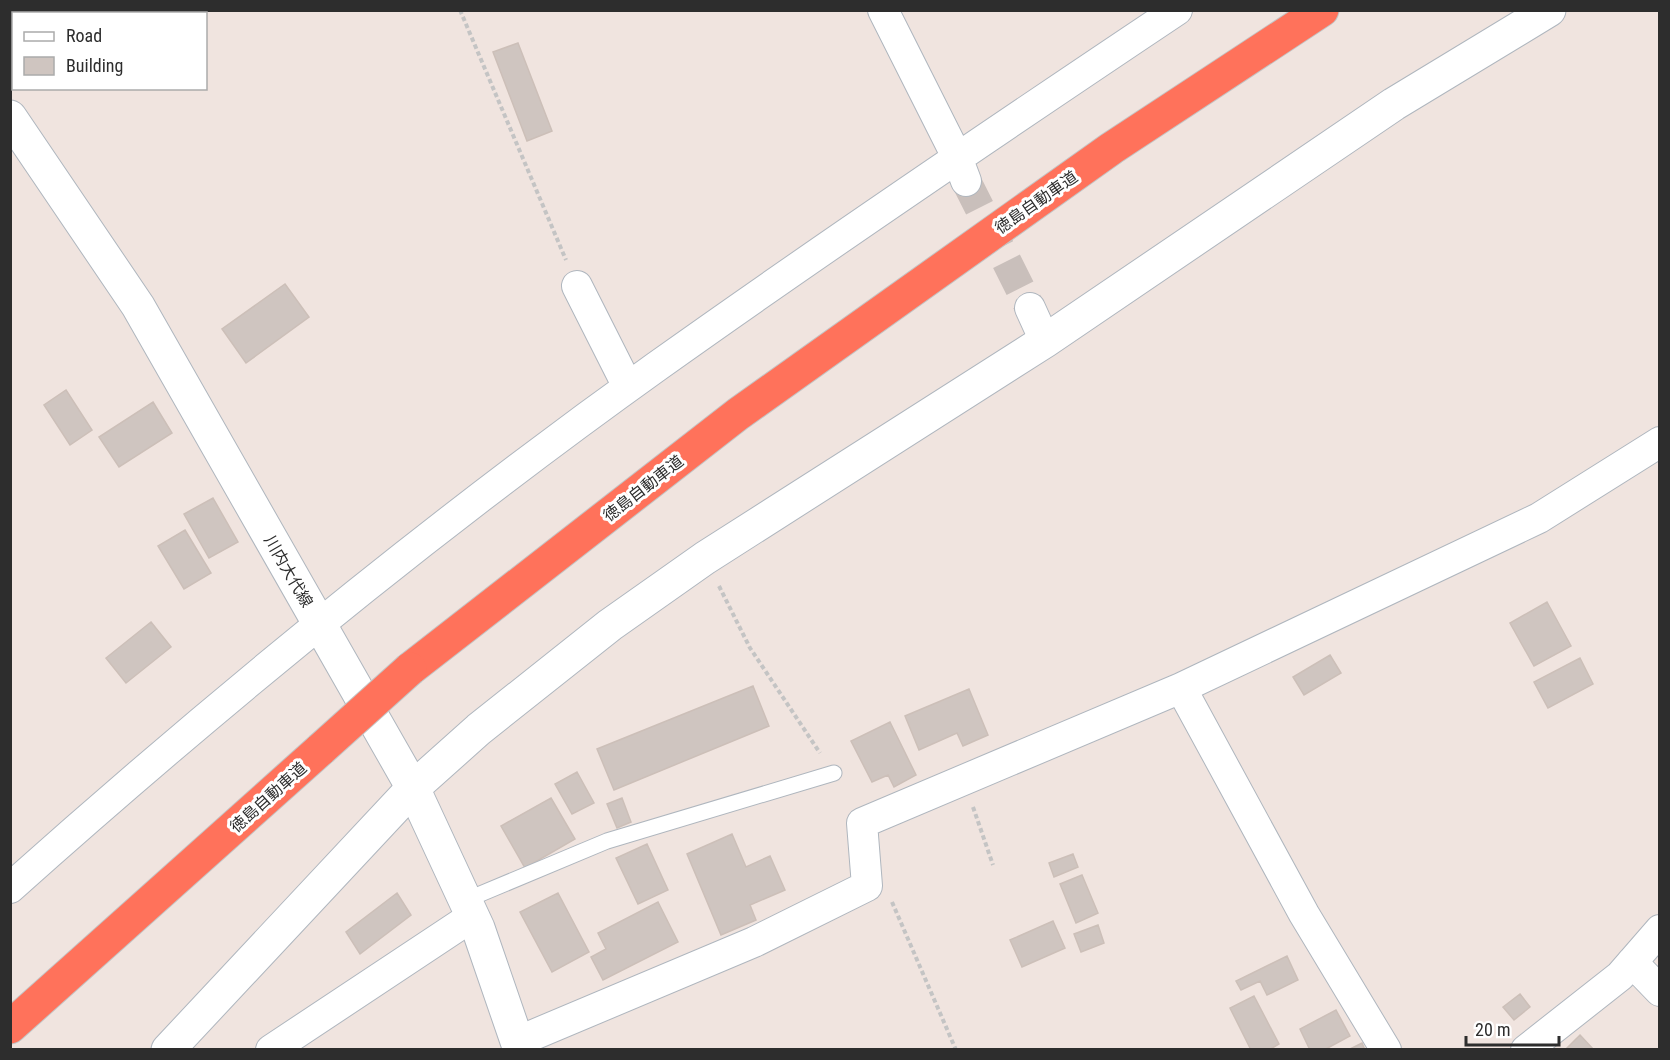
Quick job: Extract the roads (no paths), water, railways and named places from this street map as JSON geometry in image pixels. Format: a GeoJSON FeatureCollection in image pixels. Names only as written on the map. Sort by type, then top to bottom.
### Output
{"type":"FeatureCollection","features":[{"type":"Feature","properties":{"kind":"highway","name":"徳島自動車道"},"geometry":{"type":"LineString","coordinates":[[10,1027],[410,669],[738,414],[1112,148],[1322,10]]}},
{"type":"Feature","properties":{"kind":"street"},"geometry":{"type":"LineString","coordinates":[[884,10],[962,169]]}},
{"type":"Feature","properties":{"kind":"street"},"geometry":{"type":"LineString","coordinates":[[10,888],[134,777],[319,624],[628,387],[962,169],[1177,10]]}},
{"type":"Feature","properties":{"kind":"street"},"geometry":{"type":"LineString","coordinates":[[168,1050],[413,788],[497,714],[610,626],[705,558],[1045,341],[1394,104],[1549,10]]}},
{"type":"Feature","properties":{"kind":"street","name":"川内大代線"},"geometry":{"type":"LineString","coordinates":[[10,117],[138,306],[413,788],[470,908],[520,1045]]}},
{"type":"Feature","properties":{"kind":"street"},"geometry":{"type":"LineString","coordinates":[[577,286],[628,387]]}},
{"type":"Feature","properties":{"kind":"street"},"geometry":{"type":"LineString","coordinates":[[1030,308],[1045,341]]}},
{"type":"Feature","properties":{"kind":"street"},"geometry":{"type":"LineString","coordinates":[[520,1045],[754,942],[867,886],[862,823],[1180,688],[1539,518],[1659,442]]}},
{"type":"Feature","properties":{"kind":"street"},"geometry":{"type":"LineString","coordinates":[[1180,688],[1304,914],[1386,1050]]}},
{"type":"Feature","properties":{"kind":"street"},"geometry":{"type":"LineString","coordinates":[[271,1050],[470,908]]}},
{"type":"Feature","properties":{"kind":"street"},"geometry":{"type":"LineString","coordinates":[[1527,1050],[1620,976],[1659,930]]}},
{"type":"Feature","properties":{"kind":"street"},"geometry":{"type":"LineString","coordinates":[[1632,962],[1659,991]]}},
{"type":"Feature","properties":{"kind":"lane"},"geometry":{"type":"LineString","coordinates":[[470,908],[607,841],[834,773]]}},
{"type":"Feature","properties":{"kind":"tunnel"},"geometry":{"type":"LineString","coordinates":[[966,181],[1030,308]]}}]}
